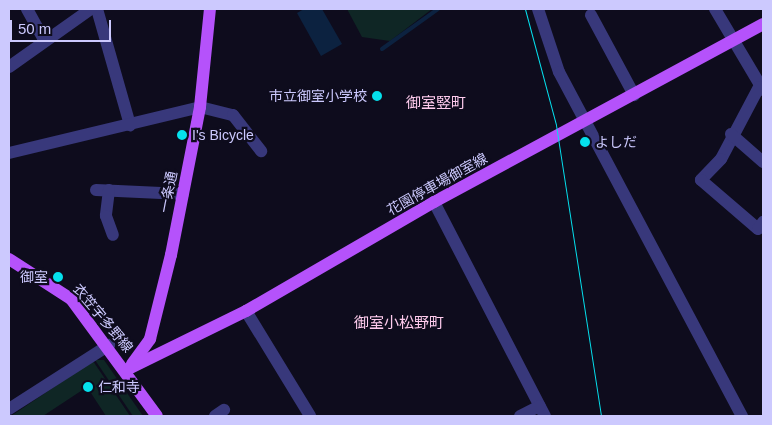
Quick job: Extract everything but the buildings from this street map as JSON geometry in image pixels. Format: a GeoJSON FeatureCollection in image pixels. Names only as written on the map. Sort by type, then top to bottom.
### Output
{"type":"FeatureCollection","features":[{"type":"Feature","properties":{"kind":"main road","name":"一条通"},"geometry":{"type":"LineString","coordinates":[[126,370],[150,339],[183,194],[200,107],[210,9]]}},
{"type":"Feature","properties":{"kind":"main road","name":"花園停車場御室線"},"geometry":{"type":"LineString","coordinates":[[126,370],[246,311],[434,202],[733,43],[763,24]]}},
{"type":"Feature","properties":{"kind":"main road","name":"衣笠宇多野線"},"geometry":{"type":"LineString","coordinates":[[9,259],[71,299],[109,345],[157,416]]}},
{"type":"Feature","properties":{"kind":"street"},"geometry":{"type":"LineString","coordinates":[[27,9],[44,40]]}},
{"type":"Feature","properties":{"kind":"street"},"geometry":{"type":"LineString","coordinates":[[9,67],[44,40],[91,9]]}},
{"type":"Feature","properties":{"kind":"street"},"geometry":{"type":"LineString","coordinates":[[97,9],[130,125]]}},
{"type":"Feature","properties":{"kind":"street"},"geometry":{"type":"LineString","coordinates":[[538,9],[559,72],[742,416]]}},
{"type":"Feature","properties":{"kind":"street"},"geometry":{"type":"LineString","coordinates":[[715,9],[761,89],[731,134],[721,160],[701,180],[758,229],[763,222]]}},
{"type":"Feature","properties":{"kind":"street"},"geometry":{"type":"LineString","coordinates":[[590,15],[634,95]]}},
{"type":"Feature","properties":{"kind":"street"},"geometry":{"type":"LineString","coordinates":[[9,153],[200,107],[233,115],[261,151]]}},
{"type":"Feature","properties":{"kind":"street"},"geometry":{"type":"LineString","coordinates":[[731,134],[763,162]]}},
{"type":"Feature","properties":{"kind":"street"},"geometry":{"type":"LineString","coordinates":[[113,235],[106,216],[102,190],[183,194]]}},
{"type":"Feature","properties":{"kind":"street"},"geometry":{"type":"LineString","coordinates":[[434,202],[542,411],[520,416]]}},
{"type":"Feature","properties":{"kind":"street"},"geometry":{"type":"LineString","coordinates":[[246,311],[310,416]]}},
{"type":"Feature","properties":{"kind":"street"},"geometry":{"type":"LineString","coordinates":[[9,409],[109,345]]}},
{"type":"Feature","properties":{"kind":"green space"},"geometry":{"type":"Polygon","coordinates":[[[347,9],[432,9],[390,41],[362,37],[347,9]]]}},
{"type":"Feature","properties":{"kind":"green space"},"geometry":{"type":"Polygon","coordinates":[[[95,360],[104,360],[143,416],[133,416],[95,360]]]}},
{"type":"Feature","properties":{"kind":"green space"},"geometry":{"type":"Polygon","coordinates":[[[93,361],[130,416],[106,416],[87,387],[43,416],[11,416],[93,361]]]}},
{"type":"Feature","properties":{"kind":"water"},"geometry":{"type":"Polygon","coordinates":[[[304,9],[322,9],[342,44],[321,56],[297,13],[304,9]]]}},
{"type":"Feature","properties":{"kind":"waterway"},"geometry":{"type":"LineString","coordinates":[[382,49],[438,9]]}},
{"type":"Feature","properties":{"kind":"tram line"},"geometry":{"type":"LineString","coordinates":[[525,9],[556,125],[601,416]]}},
{"type":"Feature","properties":{"kind":"place","name":"市立御室小学校"},"geometry":{"type":"Point","coordinates":[377,96]}},
{"type":"Feature","properties":{"kind":"place","name":"I's Bicycle"},"geometry":{"type":"Point","coordinates":[182,135]}},
{"type":"Feature","properties":{"kind":"place","name":"よしだ"},"geometry":{"type":"Point","coordinates":[585,142]}},
{"type":"Feature","properties":{"kind":"place","name":"御室"},"geometry":{"type":"Point","coordinates":[58,277]}},
{"type":"Feature","properties":{"kind":"place","name":"仁和寺"},"geometry":{"type":"Point","coordinates":[88,387]}},
{"type":"Feature","properties":{"kind":"district","name":"御室竪町"},"geometry":{"type":"Point","coordinates":[436,103]}},
{"type":"Feature","properties":{"kind":"district","name":"御室小松野町"},"geometry":{"type":"Point","coordinates":[399,323]}}]}
